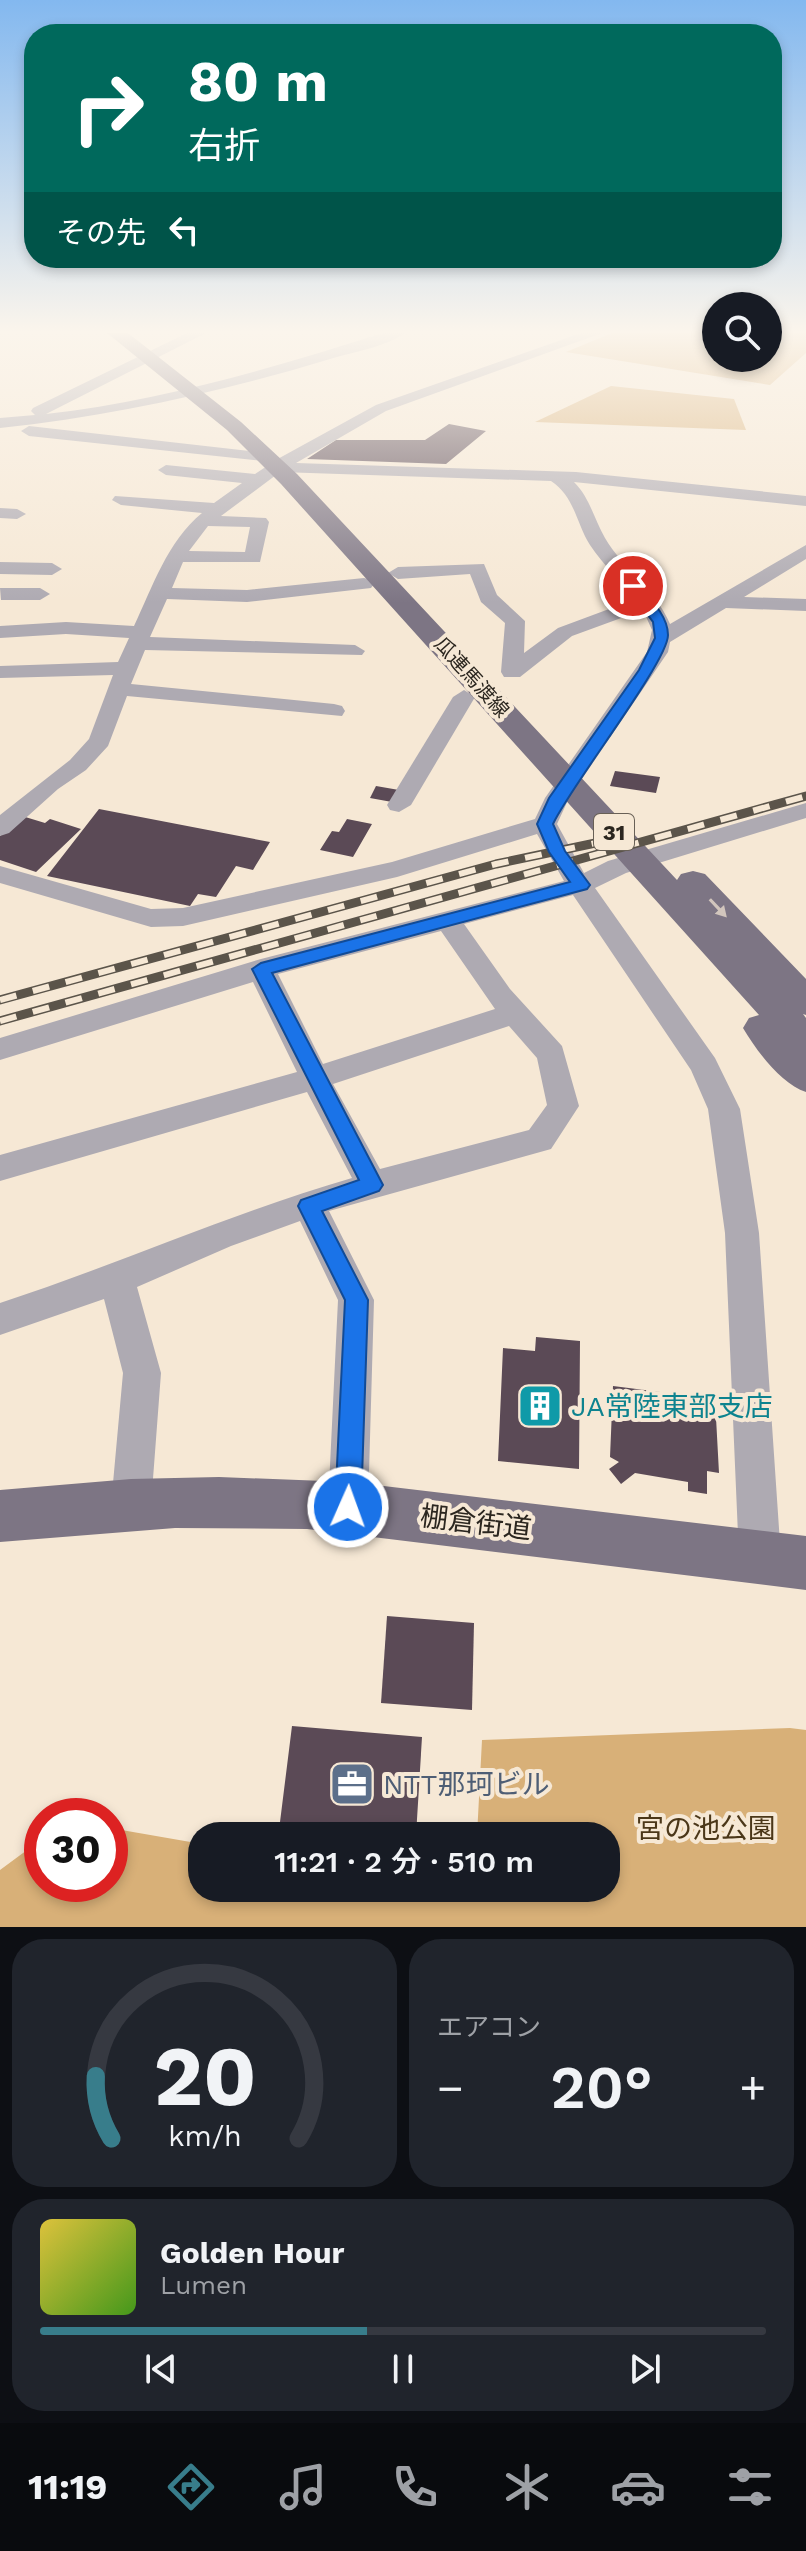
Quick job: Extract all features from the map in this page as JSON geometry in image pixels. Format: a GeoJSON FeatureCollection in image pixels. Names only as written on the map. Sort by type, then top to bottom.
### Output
{"type":"FeatureCollection","features":[{"type":"Feature","properties":{"kind":"main road"},"geometry":{"type":"LineString","coordinates":[[222,423],[378,575],[508,678],[580,764]]}},
{"type":"Feature","properties":{"kind":"main road"},"geometry":{"type":"LineString","coordinates":[[378,575],[557,798]]}},
{"type":"Feature","properties":{"kind":"main road","name":"瓜連馬渡線"},"geometry":{"type":"LineString","coordinates":[[465,684],[806,1042]]}},
{"type":"Feature","properties":{"kind":"main road"},"geometry":{"type":"LineString","coordinates":[[664,852],[806,1002]]}},
{"type":"Feature","properties":{"kind":"main road"},"geometry":{"type":"LineString","coordinates":[[617,867],[806,1077]]}},
{"type":"Feature","properties":{"kind":"main road","name":"棚倉街道"},"geometry":{"type":"LineString","coordinates":[[0,1516],[131,1505],[250,1502],[348,1507],[783,1560]]}},
{"type":"Feature","properties":{"kind":"street"},"geometry":{"type":"LineString","coordinates":[[0,828],[35,796],[78,765],[100,741],[138,638],[176,556],[211,515],[268,468],[353,423]]}},
{"type":"Feature","properties":{"kind":"street"},"geometry":{"type":"LineString","coordinates":[[7,426],[268,468]]}},
{"type":"Feature","properties":{"kind":"street"},"geometry":{"type":"LineString","coordinates":[[166,470],[268,468],[557,478],[806,501]]}},
{"type":"Feature","properties":{"kind":"street"},"geometry":{"type":"LineString","coordinates":[[557,478],[575,490],[597,541],[660,621],[662,638]]}},
{"type":"Feature","properties":{"kind":"street"},"geometry":{"type":"LineString","coordinates":[[121,500],[260,522],[253,558],[266,595]]}},
{"type":"Feature","properties":{"kind":"street"},"geometry":{"type":"LineString","coordinates":[[783,1560],[724,1109],[704,1066],[557,852],[545,824],[557,798],[645,670],[662,638],[806,551]]}},
{"type":"Feature","properties":{"kind":"street"},"geometry":{"type":"LineString","coordinates":[[176,556],[253,558]]}},
{"type":"Feature","properties":{"kind":"street"},"geometry":{"type":"LineString","coordinates":[[0,568],[52,569]]}},
{"type":"Feature","properties":{"kind":"street"},"geometry":{"type":"LineString","coordinates":[[159,593],[266,595],[378,575],[477,568],[488,598],[515,621],[508,678]]}},
{"type":"Feature","properties":{"kind":"street"},"geometry":{"type":"LineString","coordinates":[[0,593],[40,594]]}},
{"type":"Feature","properties":{"kind":"street"},"geometry":{"type":"LineString","coordinates":[[508,678],[565,632],[647,602]]}},
{"type":"Feature","properties":{"kind":"street"},"geometry":{"type":"LineString","coordinates":[[724,602],[806,605]]}},
{"type":"Feature","properties":{"kind":"street"},"geometry":{"type":"LineString","coordinates":[[0,632],[66,628],[138,638],[355,651]]}},
{"type":"Feature","properties":{"kind":"street"},"geometry":{"type":"LineString","coordinates":[[0,672],[126,668]]}},
{"type":"Feature","properties":{"kind":"street"},"geometry":{"type":"LineString","coordinates":[[399,805],[465,684]]}},
{"type":"Feature","properties":{"kind":"street"},"geometry":{"type":"LineString","coordinates":[[118,689],[334,711]]}},
{"type":"Feature","properties":{"kind":"street"},"geometry":{"type":"LineString","coordinates":[[0,794],[35,796]]}},
{"type":"Feature","properties":{"kind":"street"},"geometry":{"type":"LineString","coordinates":[[0,1049],[261,969],[581,885],[617,867],[806,810]]}},
{"type":"Feature","properties":{"kind":"street"},"geometry":{"type":"LineString","coordinates":[[0,874],[151,918],[183,917],[397,869],[545,824]]}},
{"type":"Feature","properties":{"kind":"street"},"geometry":{"type":"LineString","coordinates":[[0,1319],[117,1280],[171,1254],[372,1185],[540,1140],[563,1106],[551,1054],[515,1013],[447,920]]}},
{"type":"Feature","properties":{"kind":"street"},"geometry":{"type":"LineString","coordinates":[[261,969],[372,1185]]}},
{"type":"Feature","properties":{"kind":"street"},"geometry":{"type":"LineString","coordinates":[[0,1168],[315,1078],[515,1013]]}},
{"type":"Feature","properties":{"kind":"street"},"geometry":{"type":"LineString","coordinates":[[309,1206],[356,1300],[348,1507]]}},
{"type":"Feature","properties":{"kind":"street"},"geometry":{"type":"LineString","coordinates":[[117,1280],[142,1373],[131,1505]]}},
{"type":"Feature","properties":{"kind":"green space"},"geometry":{"type":"Polygon","coordinates":[[[559,423],[743,423],[746,430],[559,423]]]}},
{"type":"Feature","properties":{"kind":"green space","name":"宮の池公園"},"geometry":{"type":"Polygon","coordinates":[[[790,1728],[806,1730],[806,1927],[0,1927],[0,1870],[24,1852],[24,1902],[128,1902],[128,1831],[188,1842],[188,1902],[620,1902],[620,1822],[478,1822],[482,1740],[790,1728]]]}},
{"type":"Feature","properties":{"kind":"building"},"geometry":{"type":"Polygon","coordinates":[[[449,424],[486,431],[446,464],[307,459],[336,440],[425,440],[449,424]]]}},
{"type":"Feature","properties":{"kind":"building"},"geometry":{"type":"Polygon","coordinates":[[[615,771],[660,777],[656,793],[610,786],[615,771]]]}},
{"type":"Feature","properties":{"kind":"building"},"geometry":{"type":"Polygon","coordinates":[[[376,786],[399,790],[392,802],[370,798],[376,786]]]}},
{"type":"Feature","properties":{"kind":"building"},"geometry":{"type":"Polygon","coordinates":[[[99,809],[270,842],[253,870],[236,866],[216,897],[198,894],[190,906],[47,876],[99,809]]]}},
{"type":"Feature","properties":{"kind":"building"},"geometry":{"type":"Polygon","coordinates":[[[22,816],[45,823],[50,819],[81,829],[36,872],[0,860],[0,836],[22,816]]]}},
{"type":"Feature","properties":{"kind":"building"},"geometry":{"type":"Polygon","coordinates":[[[347,819],[372,824],[353,857],[320,850],[332,831],[339,832],[347,819]]]}},
{"type":"Feature","properties":{"kind":"building","name":"JA常陸東部支店"},"geometry":{"type":"Polygon","coordinates":[[[536,1337],[580,1341],[579,1469],[498,1461],[503,1348],[535,1351],[536,1337]]]}},
{"type":"Feature","properties":{"kind":"building"},"geometry":{"type":"Polygon","coordinates":[[[613,1386],[715,1399],[719,1473],[707,1471],[707,1494],[688,1491],[688,1482],[635,1473],[621,1484],[609,1469],[619,1462],[610,1457],[613,1386]]]}},
{"type":"Feature","properties":{"kind":"building"},"geometry":{"type":"Polygon","coordinates":[[[387,1616],[474,1623],[472,1710],[381,1703],[387,1616]]]}},
{"type":"Feature","properties":{"kind":"building","name":"NTT那珂ビル"},"geometry":{"type":"Polygon","coordinates":[[[292,1726],[422,1737],[417,1822],[280,1822],[292,1726]]]}},
{"type":"Feature","properties":{"kind":"railway"},"geometry":{"type":"LineString","coordinates":[[0,1021],[806,796]]}},
{"type":"Feature","properties":{"kind":"railway"},"geometry":{"type":"LineString","coordinates":[[0,1000],[496,864],[605,841]]}},
{"type":"Feature","properties":{"kind":"place","name":"JA常陸東部支店"},"geometry":{"type":"Point","coordinates":[540,1406]}},
{"type":"Feature","properties":{"kind":"place","name":"NTT那珂ビル"},"geometry":{"type":"Point","coordinates":[352,1784]}},
{"type":"Feature","properties":{"kind":"route"},"geometry":{"type":"LineString","coordinates":[[348,1507],[356,1300],[309,1206],[372,1185],[261,969],[581,885],[557,852],[545,824],[557,798],[657,652],[662,638],[660,621],[633,586]]}}]}
